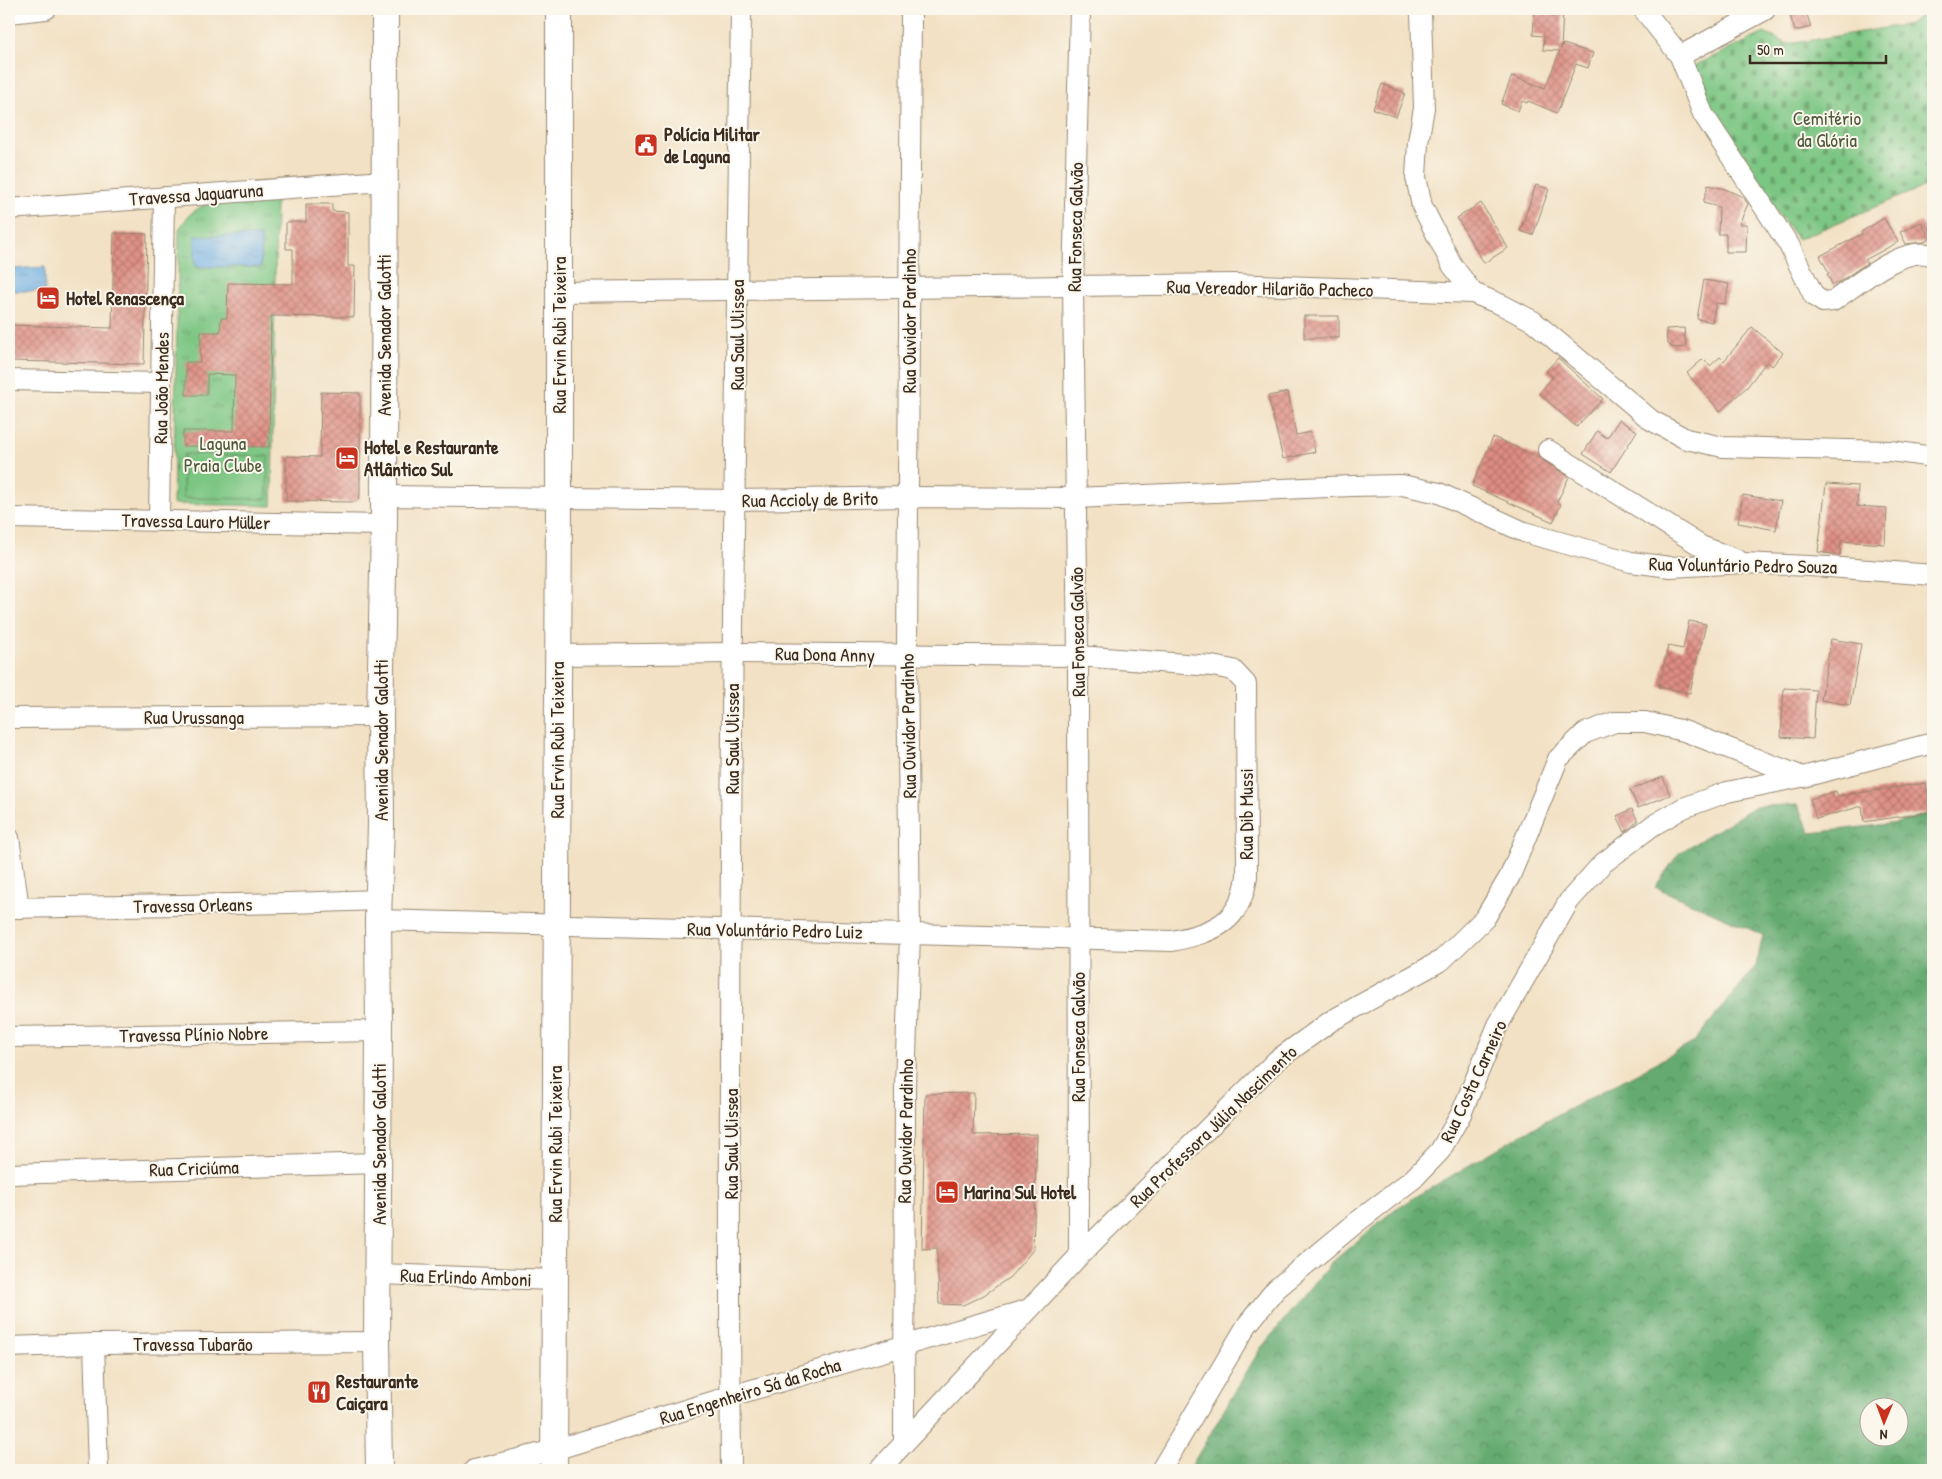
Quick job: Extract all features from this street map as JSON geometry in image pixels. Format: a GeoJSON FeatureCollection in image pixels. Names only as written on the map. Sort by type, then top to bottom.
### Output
{"type":"FeatureCollection","features":[{"type":"Feature","properties":{"kind":"main road","name":"Avenida Senador Galotti"},"geometry":{"type":"LineString","coordinates":[[379,1470],[377,1342],[378,910],[381,824],[380,716],[384,525],[385,9]]}},
{"type":"Feature","properties":{"kind":"main road","name":"Rua Ervin Rubi Teixeira"},"geometry":{"type":"LineString","coordinates":[[554,1460],[559,498],[559,9]]}},
{"type":"Feature","properties":{"kind":"street"},"geometry":{"type":"LineString","coordinates":[[9,13],[46,9]]}},
{"type":"Feature","properties":{"kind":"street","name":"Rua Saul Ulissea"},"geometry":{"type":"LineString","coordinates":[[731,1470],[732,653],[736,500],[741,9]]}},
{"type":"Feature","properties":{"kind":"street","name":"Rua Ouvidor Pardinho"},"geometry":{"type":"LineString","coordinates":[[904,1443],[905,1086],[910,933],[907,654],[911,9]]}},
{"type":"Feature","properties":{"kind":"street","name":"Rua Fonseca Galvão"},"geometry":{"type":"LineString","coordinates":[[1079,1256],[1078,656],[1073,286],[1080,9]]}},
{"type":"Feature","properties":{"kind":"street"},"geometry":{"type":"LineString","coordinates":[[1643,9],[1680,56],[1691,88],[1703,114],[1789,245],[1814,296],[1824,302],[1833,301],[1896,258],[1910,253],[1926,252],[1933,256]]}},
{"type":"Feature","properties":{"kind":"street"},"geometry":{"type":"LineString","coordinates":[[1680,56],[1765,10]]}},
{"type":"Feature","properties":{"kind":"street"},"geometry":{"type":"LineString","coordinates":[[1421,13],[1424,108],[1418,142],[1416,177],[1422,206],[1452,265],[1473,294]]}},
{"type":"Feature","properties":{"kind":"street","name":"Travessa Jaguaruna"},"geometry":{"type":"LineString","coordinates":[[9,209],[384,181]]}},
{"type":"Feature","properties":{"kind":"street","name":"Rua João Mendes"},"geometry":{"type":"LineString","coordinates":[[159,520],[164,197]]}},
{"type":"Feature","properties":{"kind":"street","name":"Rua Vereador Hilarião Pacheco"},"geometry":{"type":"LineString","coordinates":[[559,292],[1233,284],[1473,294],[1533,321],[1651,420],[1686,439],[1723,447],[1891,451],[1933,457]]}},
{"type":"Feature","properties":{"kind":"street"},"geometry":{"type":"LineString","coordinates":[[9,380],[161,383]]}},
{"type":"Feature","properties":{"kind":"street"},"geometry":{"type":"LineString","coordinates":[[1548,450],[1701,546],[1744,563]]}},
{"type":"Feature","properties":{"kind":"street","name":"Rua Voluntário Pedro Souza"},"geometry":{"type":"LineString","coordinates":[[1236,492],[1402,485],[1439,493],[1524,532],[1631,562],[1670,567],[1744,563],[1933,575]]}},
{"type":"Feature","properties":{"kind":"street","name":"Rua Accioly de Brito"},"geometry":{"type":"LineString","coordinates":[[383,496],[736,500],[908,497],[1075,498],[1236,492]]}},
{"type":"Feature","properties":{"kind":"street","name":"Travessa Lauro Müller"},"geometry":{"type":"LineString","coordinates":[[9,518],[384,525]]}},
{"type":"Feature","properties":{"kind":"street","name":"Rua Dona Anny"},"geometry":{"type":"LineString","coordinates":[[557,655],[732,653],[1078,656],[1212,666]]}},
{"type":"Feature","properties":{"kind":"street","name":"Rua Dib Mussi"},"geometry":{"type":"LineString","coordinates":[[1172,941],[1201,935],[1222,924],[1237,908],[1245,892],[1247,876],[1246,684],[1233,670],[1212,666]]}},
{"type":"Feature","properties":{"kind":"street","name":"Rua Urussanga"},"geometry":{"type":"LineString","coordinates":[[9,718],[380,716]]}},
{"type":"Feature","properties":{"kind":"street","name":"Rua Professora Júlia Nascimento"},"geometry":{"type":"LineString","coordinates":[[879,1470],[1026,1310],[1277,1060],[1331,1021],[1442,960],[1485,918],[1510,876],[1558,759],[1585,733],[1614,722],[1645,722],[1684,732],[1803,777]]}},
{"type":"Feature","properties":{"kind":"street"},"geometry":{"type":"LineString","coordinates":[[1803,777],[1933,743]]}},
{"type":"Feature","properties":{"kind":"street","name":"Rua Costa Carneiro"},"geometry":{"type":"LineString","coordinates":[[1161,1470],[1247,1325],[1276,1289],[1413,1179],[1440,1151],[1461,1114],[1498,1025],[1569,900],[1602,864],[1652,826],[1683,808],[1727,792],[1803,777]]}},
{"type":"Feature","properties":{"kind":"street"},"geometry":{"type":"LineString","coordinates":[[9,838],[14,908]]}},
{"type":"Feature","properties":{"kind":"street","name":"Travessa Orleans"},"geometry":{"type":"LineString","coordinates":[[14,908],[290,903],[378,910]]}},
{"type":"Feature","properties":{"kind":"street","name":"Rua Voluntário Pedro Luiz"},"geometry":{"type":"LineString","coordinates":[[378,910],[557,925],[1172,941]]}},
{"type":"Feature","properties":{"kind":"street","name":"Travessa Plínio Nobre"},"geometry":{"type":"LineString","coordinates":[[9,1037],[379,1031]]}},
{"type":"Feature","properties":{"kind":"street","name":"Rua Criciúma"},"geometry":{"type":"LineString","coordinates":[[9,1174],[378,1163]]}},
{"type":"Feature","properties":{"kind":"street","name":"Rua Erlindo Amboni"},"geometry":{"type":"LineString","coordinates":[[378,1274],[555,1280]]}},
{"type":"Feature","properties":{"kind":"street","name":"Rua Engenheiro Sá da Rocha"},"geometry":{"type":"LineString","coordinates":[[474,1470],[554,1460],[731,1396],[1026,1310]]}},
{"type":"Feature","properties":{"kind":"street","name":"Travessa Tubarão"},"geometry":{"type":"LineString","coordinates":[[9,1347],[94,1344],[377,1342]]}},
{"type":"Feature","properties":{"kind":"street"},"geometry":{"type":"LineString","coordinates":[[94,1344],[98,1470]]}},
{"type":"Feature","properties":{"kind":"green space","name":"Cemitério da Glória"},"geometry":{"type":"Polygon","coordinates":[[[1933,9],[1933,183],[1798,239],[1749,177],[1704,105],[1689,68],[1764,33],[1788,44],[1909,24],[1933,9]]]}},
{"type":"Feature","properties":{"kind":"green space","name":"Laguna Praia Clube"},"geometry":{"type":"Polygon","coordinates":[[[276,198],[272,506],[173,504],[179,229],[189,215],[203,205],[276,198]]]}},
{"type":"Feature","properties":{"kind":"green space"},"geometry":{"type":"Polygon","coordinates":[[[184,454],[268,456],[267,499],[183,498],[184,454]]]}},
{"type":"Feature","properties":{"kind":"green space"},"geometry":{"type":"Polygon","coordinates":[[[1797,805],[1811,833],[1897,823],[1933,812],[1933,1470],[1189,1470],[1260,1349],[1331,1263],[1395,1209],[1524,1133],[1693,1043],[1756,966],[1763,935],[1655,887],[1679,853],[1756,806],[1797,805]]]}},
{"type":"Feature","properties":{"kind":"water"},"geometry":{"type":"Polygon","coordinates":[[[195,236],[261,236],[261,267],[195,267],[195,236]]]}},
{"type":"Feature","properties":{"kind":"water"},"geometry":{"type":"Polygon","coordinates":[[[45,267],[45,291],[12,291],[11,269],[45,267]]]}},
{"type":"Feature","properties":{"kind":"building"},"geometry":{"type":"Polygon","coordinates":[[[1535,9],[1563,9],[1561,49],[1563,44],[1593,53],[1588,68],[1576,64],[1557,113],[1528,101],[1527,103],[1522,101],[1518,111],[1501,104],[1512,76],[1545,88],[1560,51],[1543,50],[1544,36],[1533,35],[1535,9]]]}},
{"type":"Feature","properties":{"kind":"building"},"geometry":{"type":"Polygon","coordinates":[[[1788,9],[1805,9],[1811,27],[1795,31],[1788,9]]]}},
{"type":"Feature","properties":{"kind":"building"},"geometry":{"type":"Polygon","coordinates":[[[1382,84],[1405,93],[1396,117],[1373,109],[1382,84]]]}},
{"type":"Feature","properties":{"kind":"building"},"geometry":{"type":"Polygon","coordinates":[[[1536,185],[1549,189],[1533,235],[1520,231],[1536,185]]]}},
{"type":"Feature","properties":{"kind":"building"},"geometry":{"type":"Polygon","coordinates":[[[1708,185],[1725,189],[1743,197],[1748,204],[1739,224],[1747,224],[1746,252],[1726,252],[1726,234],[1718,234],[1719,207],[1703,203],[1708,185]]]}},
{"type":"Feature","properties":{"kind":"building"},"geometry":{"type":"Polygon","coordinates":[[[1481,203],[1508,248],[1484,263],[1457,218],[1481,203]]]}},
{"type":"Feature","properties":{"kind":"building"},"geometry":{"type":"Polygon","coordinates":[[[306,204],[332,204],[332,211],[348,212],[348,266],[355,266],[354,317],[271,316],[269,447],[183,446],[183,431],[234,431],[235,375],[207,374],[207,395],[186,395],[186,362],[200,362],[201,332],[220,332],[221,318],[227,318],[228,283],[293,284],[293,249],[286,249],[286,222],[306,222],[306,204]]]}},
{"type":"Feature","properties":{"kind":"building"},"geometry":{"type":"Polygon","coordinates":[[[1884,218],[1898,242],[1865,260],[1867,263],[1833,286],[1820,256],[1862,234],[1861,232],[1884,218]]]}},
{"type":"Feature","properties":{"kind":"building"},"geometry":{"type":"Polygon","coordinates":[[[1921,222],[1930,239],[1924,242],[1906,244],[1900,232],[1921,222]]]}},
{"type":"Feature","properties":{"kind":"building"},"geometry":{"type":"Polygon","coordinates":[[[114,233],[147,234],[144,364],[9,361],[9,325],[112,328],[114,233]]]}},
{"type":"Feature","properties":{"kind":"building"},"geometry":{"type":"Polygon","coordinates":[[[1704,280],[1729,284],[1725,304],[1716,303],[1712,322],[1697,319],[1704,280]]]}},
{"type":"Feature","properties":{"kind":"building"},"geometry":{"type":"Polygon","coordinates":[[[1304,316],[1339,316],[1339,338],[1304,338],[1304,316]]]}},
{"type":"Feature","properties":{"kind":"building"},"geometry":{"type":"Polygon","coordinates":[[[1752,327],[1783,353],[1772,366],[1767,361],[1747,387],[1720,411],[1687,373],[1703,359],[1710,366],[1720,357],[1724,361],[1752,327]]]}},
{"type":"Feature","properties":{"kind":"building"},"geometry":{"type":"Polygon","coordinates":[[[1684,328],[1686,347],[1673,348],[1667,343],[1666,329],[1684,328]]]}},
{"type":"Feature","properties":{"kind":"building"},"geometry":{"type":"Polygon","coordinates":[[[1558,358],[1603,399],[1576,427],[1539,393],[1553,377],[1546,371],[1558,358]]]}},
{"type":"Feature","properties":{"kind":"building"},"geometry":{"type":"Polygon","coordinates":[[[321,392],[360,393],[360,494],[359,499],[354,502],[286,501],[286,456],[320,457],[321,392]]]}},
{"type":"Feature","properties":{"kind":"building"},"geometry":{"type":"Polygon","coordinates":[[[1288,392],[1296,435],[1311,432],[1315,452],[1283,459],[1268,396],[1288,392]]]}},
{"type":"Feature","properties":{"kind":"building"},"geometry":{"type":"Polygon","coordinates":[[[1619,420],[1637,431],[1611,472],[1583,454],[1597,431],[1607,438],[1619,420]]]}},
{"type":"Feature","properties":{"kind":"building"},"geometry":{"type":"Polygon","coordinates":[[[1493,437],[1540,458],[1569,477],[1557,502],[1561,504],[1553,522],[1472,486],[1493,437]]]}},
{"type":"Feature","properties":{"kind":"building"},"geometry":{"type":"Polygon","coordinates":[[[1826,484],[1858,486],[1857,506],[1887,508],[1885,544],[1841,541],[1840,555],[1818,552],[1826,484]]]}},
{"type":"Feature","properties":{"kind":"building"},"geometry":{"type":"Polygon","coordinates":[[[1743,495],[1781,501],[1776,530],[1738,523],[1743,495]]]}},
{"type":"Feature","properties":{"kind":"building"},"geometry":{"type":"Polygon","coordinates":[[[1689,621],[1706,624],[1690,693],[1659,687],[1668,646],[1683,649],[1689,621]]]}},
{"type":"Feature","properties":{"kind":"building"},"geometry":{"type":"Polygon","coordinates":[[[1831,639],[1861,644],[1850,705],[1821,700],[1831,639]]]}},
{"type":"Feature","properties":{"kind":"building"},"geometry":{"type":"Polygon","coordinates":[[[1784,688],[1816,690],[1813,739],[1781,737],[1784,688]]]}},
{"type":"Feature","properties":{"kind":"building"},"geometry":{"type":"Polygon","coordinates":[[[1663,777],[1670,795],[1638,808],[1630,790],[1663,777]]]}},
{"type":"Feature","properties":{"kind":"building"},"geometry":{"type":"Polygon","coordinates":[[[1926,783],[1930,812],[1864,822],[1862,806],[1816,819],[1810,799],[1836,791],[1838,796],[1926,783]]]}},
{"type":"Feature","properties":{"kind":"building"},"geometry":{"type":"Polygon","coordinates":[[[1632,809],[1638,821],[1625,832],[1617,816],[1632,809]]]}},
{"type":"Feature","properties":{"kind":"building","name":"Marina Sul Hotel"},"geometry":{"type":"Polygon","coordinates":[[[974,1093],[973,1135],[1037,1134],[1033,1250],[1010,1277],[984,1295],[963,1305],[939,1304],[937,1248],[922,1249],[925,1094],[974,1093]]]}},
{"type":"Feature","properties":{"kind":"place","name":"Polícia Militar de Laguna"},"geometry":{"type":"Point","coordinates":[646,145]}},
{"type":"Feature","properties":{"kind":"place","name":"Hotel Renascença"},"geometry":{"type":"Point","coordinates":[48,298]}},
{"type":"Feature","properties":{"kind":"place","name":"Hotel e Restaurante Atlântico Sul"},"geometry":{"type":"Point","coordinates":[347,458]}},
{"type":"Feature","properties":{"kind":"place","name":"Marina Sul Hotel"},"geometry":{"type":"Point","coordinates":[947,1192]}},
{"type":"Feature","properties":{"kind":"place","name":"Restaurante Caiçara"},"geometry":{"type":"Point","coordinates":[319,1392]}}]}
